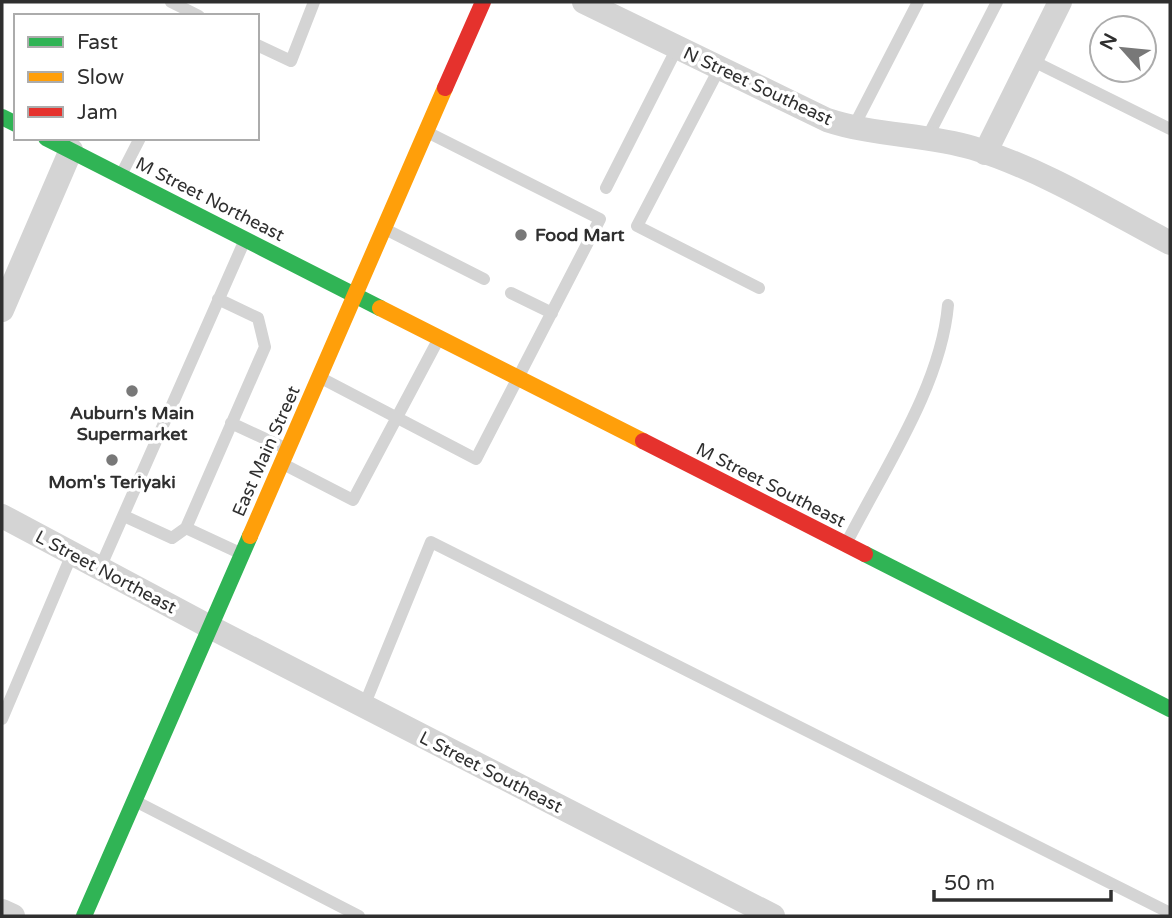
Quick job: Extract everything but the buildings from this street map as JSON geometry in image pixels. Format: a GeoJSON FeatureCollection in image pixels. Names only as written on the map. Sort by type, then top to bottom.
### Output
{"type":"FeatureCollection","features":[{"type":"Feature","properties":{"kind":"main road","name":"East Main Street"},"geometry":{"type":"LineString","coordinates":[[84,916],[483,2]]}},
{"type":"Feature","properties":{"kind":"main road","name":"M Street Northeast"},"geometry":{"type":"LineString","coordinates":[[50,140],[354,295]]}},
{"type":"Feature","properties":{"kind":"main road","name":"M Street Southeast"},"geometry":{"type":"LineString","coordinates":[[354,295],[1170,709]]}},
{"type":"Feature","properties":{"kind":"street","name":"N Street Southeast"},"geometry":{"type":"LineString","coordinates":[[584,2],[785,102],[853,128],[985,153],[1027,168],[1170,243]]}},
{"type":"Feature","properties":{"kind":"street"},"geometry":{"type":"LineString","coordinates":[[985,153],[1060,2]]}},
{"type":"Feature","properties":{"kind":"street"},"geometry":{"type":"LineString","coordinates":[[2,310],[71,150]]}},
{"type":"Feature","properties":{"kind":"street","name":"L Street Northeast"},"geometry":{"type":"LineString","coordinates":[[2,516],[210,627]]}},
{"type":"Feature","properties":{"kind":"street","name":"L Street Southeast"},"geometry":{"type":"LineString","coordinates":[[210,627],[773,916]]}},
{"type":"Feature","properties":{"kind":"street"},"geometry":{"type":"LineString","coordinates":[[2,911],[13,916]]}},
{"type":"Feature","properties":{"kind":"lane"},"geometry":{"type":"LineString","coordinates":[[171,2],[195,14]]}},
{"type":"Feature","properties":{"kind":"lane"},"geometry":{"type":"LineString","coordinates":[[259,46],[291,61],[314,2]]}},
{"type":"Feature","properties":{"kind":"lane"},"geometry":{"type":"LineString","coordinates":[[853,128],[918,2]]}},
{"type":"Feature","properties":{"kind":"lane"},"geometry":{"type":"LineString","coordinates":[[926,140],[997,2]]}},
{"type":"Feature","properties":{"kind":"lane"},"geometry":{"type":"LineString","coordinates":[[606,188],[677,48]]}},
{"type":"Feature","properties":{"kind":"lane"},"geometry":{"type":"LineString","coordinates":[[1031,60],[1170,129]]}},
{"type":"Feature","properties":{"kind":"lane"},"geometry":{"type":"LineString","coordinates":[[719,69],[637,226],[759,288]]}},
{"type":"Feature","properties":{"kind":"lane"},"geometry":{"type":"LineString","coordinates":[[319,377],[476,459],[600,219],[426,132]]}},
{"type":"Feature","properties":{"kind":"lane"},"geometry":{"type":"LineString","coordinates":[[121,175],[139,140]]}},
{"type":"Feature","properties":{"kind":"lane"},"geometry":{"type":"LineString","coordinates":[[384,229],[484,279]]}},
{"type":"Feature","properties":{"kind":"lane"},"geometry":{"type":"LineString","coordinates":[[100,568],[245,239]]}},
{"type":"Feature","properties":{"kind":"lane"},"geometry":{"type":"LineString","coordinates":[[511,293],[552,313]]}},
{"type":"Feature","properties":{"kind":"lane"},"geometry":{"type":"LineString","coordinates":[[124,516],[172,538],[186,528],[232,423],[265,347],[258,318],[219,299]]}},
{"type":"Feature","properties":{"kind":"lane"},"geometry":{"type":"LineString","coordinates":[[846,544],[932,373],[946,328],[948,304]]}},
{"type":"Feature","properties":{"kind":"lane"},"geometry":{"type":"LineString","coordinates":[[232,423],[353,500],[439,338]]}},
{"type":"Feature","properties":{"kind":"lane"},"geometry":{"type":"LineString","coordinates":[[186,528],[242,554]]}},
{"type":"Feature","properties":{"kind":"lane"},"geometry":{"type":"LineString","coordinates":[[364,706],[431,542],[1170,913]]}},
{"type":"Feature","properties":{"kind":"lane"},"geometry":{"type":"LineString","coordinates":[[2,719],[72,554]]}},
{"type":"Feature","properties":{"kind":"lane"},"geometry":{"type":"LineString","coordinates":[[134,801],[359,916]]}},
{"type":"Feature","properties":{"kind":"traffic: fast"},"geometry":{"type":"LineString","coordinates":[[2,117],[14,123]]}},
{"type":"Feature","properties":{"kind":"traffic: fast"},"geometry":{"type":"LineString","coordinates":[[50,140],[380,308]]}},
{"type":"Feature","properties":{"kind":"traffic: fast"},"geometry":{"type":"LineString","coordinates":[[84,916],[250,536]]}},
{"type":"Feature","properties":{"kind":"traffic: fast"},"geometry":{"type":"LineString","coordinates":[[865,554],[1170,709]]}},
{"type":"Feature","properties":{"kind":"traffic: slow"},"geometry":{"type":"LineString","coordinates":[[250,536],[445,88]]}},
{"type":"Feature","properties":{"kind":"traffic: slow"},"geometry":{"type":"LineString","coordinates":[[380,308],[643,441]]}},
{"type":"Feature","properties":{"kind":"traffic: jam"},"geometry":{"type":"LineString","coordinates":[[445,88],[483,2]]}},
{"type":"Feature","properties":{"kind":"traffic: jam"},"geometry":{"type":"LineString","coordinates":[[643,441],[865,554]]}},
{"type":"Feature","properties":{"kind":"place","name":"Food Mart"},"geometry":{"type":"Point","coordinates":[521,235]}},
{"type":"Feature","properties":{"kind":"place","name":"Auburn's Main Supermarket"},"geometry":{"type":"Point","coordinates":[132,391]}},
{"type":"Feature","properties":{"kind":"place","name":"Mom's Teriyaki"},"geometry":{"type":"Point","coordinates":[112,460]}}]}
